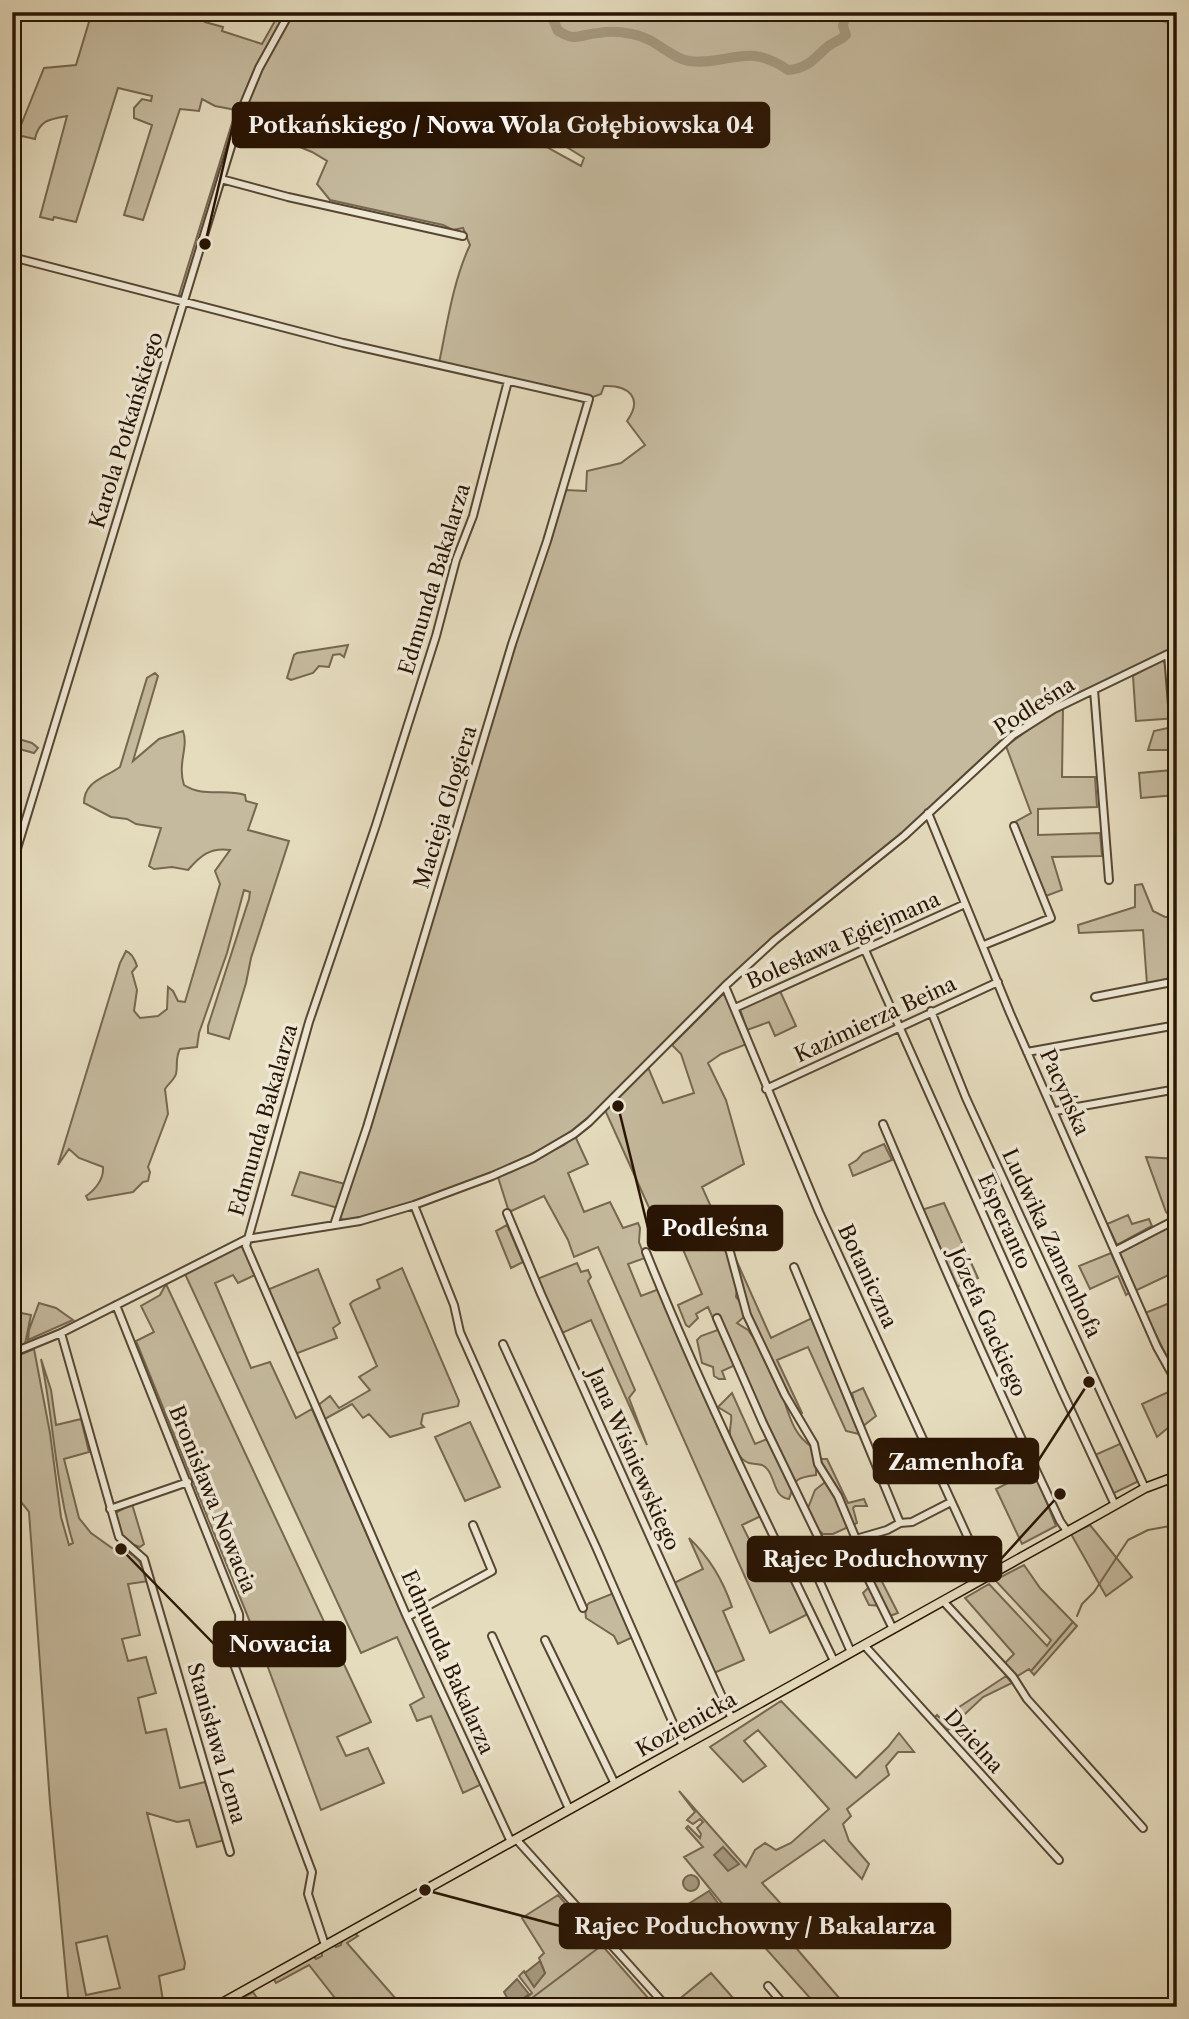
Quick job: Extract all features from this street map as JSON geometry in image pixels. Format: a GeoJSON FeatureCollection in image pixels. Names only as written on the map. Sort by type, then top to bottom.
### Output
{"type":"FeatureCollection","features":[{"type":"Feature","properties":{"kind":"main road","name":"Kozienicka"},"geometry":{"type":"LineString","coordinates":[[215,2007],[1145,1488],[1177,1476]]}},
{"type":"Feature","properties":{"kind":"street","name":"Karola Potkańskiego"},"geometry":{"type":"LineString","coordinates":[[12,865],[249,92],[290,12]]}},
{"type":"Feature","properties":{"kind":"street"},"geometry":{"type":"LineString","coordinates":[[221,178],[288,197],[463,236]]}},
{"type":"Feature","properties":{"kind":"street"},"geometry":{"type":"LineString","coordinates":[[12,257],[343,343],[508,381]]}},
{"type":"Feature","properties":{"kind":"street","name":"Macieja Glogiera"},"geometry":{"type":"LineString","coordinates":[[334,1225],[367,1127],[512,644],[547,541],[589,399],[508,381]]}},
{"type":"Feature","properties":{"kind":"street","name":"Edmunda Bakalarza"},"geometry":{"type":"LineString","coordinates":[[508,381],[473,516],[456,560],[436,636],[376,825],[309,1022],[246,1246],[407,1617],[513,1840],[667,2007]]}},
{"type":"Feature","properties":{"kind":"street","name":"Podleśna"},"geometry":{"type":"LineString","coordinates":[[12,1353],[61,1333],[247,1239],[360,1222],[414,1205],[492,1176],[533,1158],[574,1135],[775,940],[904,836],[1013,735],[1054,709],[1168,654],[1177,769]]}},
{"type":"Feature","properties":{"kind":"street"},"geometry":{"type":"LineString","coordinates":[[1094,690],[1109,880]]}},
{"type":"Feature","properties":{"kind":"street","name":"Pacyńska"},"geometry":{"type":"LineString","coordinates":[[928,813],[1027,1052],[1157,1347],[1177,1383]]}},
{"type":"Feature","properties":{"kind":"street"},"geometry":{"type":"LineString","coordinates":[[984,945],[1051,918],[1014,826]]}},
{"type":"Feature","properties":{"kind":"street","name":"Bolesława Egiejmana"},"geometry":{"type":"LineString","coordinates":[[735,1008],[965,904]]}},
{"type":"Feature","properties":{"kind":"street","name":"Esperanto"},"geometry":{"type":"LineString","coordinates":[[865,950],[1115,1505]]}},
{"type":"Feature","properties":{"kind":"street"},"geometry":{"type":"LineString","coordinates":[[1095,997],[1177,981]]}},
{"type":"Feature","properties":{"kind":"street","name":"Kazimierza Beina"},"geometry":{"type":"LineString","coordinates":[[766,1089],[998,982]]}},
{"type":"Feature","properties":{"kind":"street","name":"Botaniczna"},"geometry":{"type":"LineString","coordinates":[[725,986],[819,1212],[986,1577]]}},
{"type":"Feature","properties":{"kind":"street","name":"Ludwika Zamenhofa"},"geometry":{"type":"LineString","coordinates":[[931,1011],[966,1098],[1145,1488]]}},
{"type":"Feature","properties":{"kind":"street"},"geometry":{"type":"LineString","coordinates":[[1027,1052],[1177,1025]]}},
{"type":"Feature","properties":{"kind":"street"},"geometry":{"type":"LineString","coordinates":[[1055,1111],[1177,1089]]}},
{"type":"Feature","properties":{"kind":"street","name":"Józefa Gackiego"},"geometry":{"type":"LineString","coordinates":[[883,1124],[926,1228],[1018,1430],[1068,1531]]}},
{"type":"Feature","properties":{"kind":"street"},"geometry":{"type":"LineString","coordinates":[[414,1205],[454,1305],[460,1332],[583,1608]]}},
{"type":"Feature","properties":{"kind":"street","name":"Jana Wiśniewskiego"},"geometry":{"type":"LineString","coordinates":[[507,1213],[732,1719]]}},
{"type":"Feature","properties":{"kind":"street"},"geometry":{"type":"LineString","coordinates":[[1115,1251],[1177,1219]]}},
{"type":"Feature","properties":{"kind":"street"},"geometry":{"type":"LineString","coordinates":[[722,1232],[747,1315],[785,1395],[814,1444],[818,1464],[838,1496],[856,1539],[861,1564],[893,1629]]}},
{"type":"Feature","properties":{"kind":"street"},"geometry":{"type":"LineString","coordinates":[[646,1252],[743,1474],[834,1661]]}},
{"type":"Feature","properties":{"kind":"street"},"geometry":{"type":"LineString","coordinates":[[794,1267],[900,1523]]}},
{"type":"Feature","properties":{"kind":"street","name":"Bronisława Nowacia"},"geometry":{"type":"LineString","coordinates":[[116,1305],[239,1614],[240,1622],[232,1659],[312,1872],[308,1894],[325,1945]]}},
{"type":"Feature","properties":{"kind":"street"},"geometry":{"type":"LineString","coordinates":[[718,1318],[821,1543],[823,1552],[815,1565],[815,1571],[852,1652]]}},
{"type":"Feature","properties":{"kind":"street","name":"Stanisława Lema"},"geometry":{"type":"LineString","coordinates":[[61,1333],[119,1537],[144,1559],[230,1852]]}},
{"type":"Feature","properties":{"kind":"street"},"geometry":{"type":"LineString","coordinates":[[503,1344],[683,1746]]}},
{"type":"Feature","properties":{"kind":"street"},"geometry":{"type":"LineString","coordinates":[[110,1509],[188,1482]]}},
{"type":"Feature","properties":{"kind":"street"},"geometry":{"type":"LineString","coordinates":[[856,1539],[887,1531],[900,1523],[912,1522],[951,1502]]}},
{"type":"Feature","properties":{"kind":"street"},"geometry":{"type":"LineString","coordinates":[[407,1617],[492,1571],[472,1525]]}},
{"type":"Feature","properties":{"kind":"street"},"geometry":{"type":"LineString","coordinates":[[943,1601],[1013,1677],[1027,1699],[1143,1828]]}},
{"type":"Feature","properties":{"kind":"street"},"geometry":{"type":"LineString","coordinates":[[492,1636],[569,1809]]}},
{"type":"Feature","properties":{"kind":"street"},"geometry":{"type":"LineString","coordinates":[[545,1640],[615,1784]]}},
{"type":"Feature","properties":{"kind":"street","name":"Dzielna"},"geometry":{"type":"LineString","coordinates":[[864,1645],[1059,1860]]}},
{"type":"Feature","properties":{"kind":"street"},"geometry":{"type":"LineString","coordinates":[[768,1986],[786,2007]]}},
{"type":"Feature","properties":{"kind":"shaded area"},"geometry":{"type":"Polygon","coordinates":[[[92,12],[208,12],[205,22],[223,27],[222,31],[262,44],[280,12],[287,12],[258,63],[243,100],[183,296],[179,295],[236,110],[215,106],[202,99],[199,111],[180,109],[143,220],[124,215],[152,125],[134,118],[134,108],[142,99],[151,101],[152,96],[118,88],[76,222],[40,217],[67,116],[42,124],[35,139],[17,135],[44,68],[76,65],[92,12]]]}},
{"type":"Feature","properties":{"kind":"shaded area"},"geometry":{"type":"Polygon","coordinates":[[[294,12],[1177,12],[1177,647],[1059,704],[1010,732],[902,833],[772,939],[688,1018],[603,1105],[561,1140],[501,1169],[416,1201],[381,1213],[346,1220],[340,1219],[340,1216],[554,517],[566,490],[586,491],[587,471],[621,463],[645,445],[627,421],[632,413],[634,400],[621,388],[604,386],[601,394],[593,397],[439,363],[455,288],[470,245],[463,228],[453,230],[443,225],[330,200],[317,184],[327,161],[259,130],[247,105],[261,69],[294,12]],[[503,107],[496,115],[514,129],[581,166],[584,158],[503,107]]]}},
{"type":"Feature","properties":{"kind":"shaded area"},"geometry":{"type":"Polygon","coordinates":[[[348,645],[344,657],[340,654],[333,655],[329,667],[319,666],[313,673],[291,680],[287,678],[297,653],[348,645]]]}},
{"type":"Feature","properties":{"kind":"shaded area"},"geometry":{"type":"Polygon","coordinates":[[[1177,654],[1177,718],[1136,721],[1133,676],[1177,654]]]}},
{"type":"Feature","properties":{"kind":"shaded area"},"geometry":{"type":"Polygon","coordinates":[[[155,673],[158,676],[133,761],[159,739],[183,731],[184,785],[199,791],[245,795],[246,801],[257,804],[248,830],[289,841],[251,958],[229,1039],[208,1033],[208,1026],[249,899],[250,892],[244,890],[197,1047],[180,1049],[176,1074],[165,1089],[168,1114],[148,1167],[148,1181],[143,1182],[133,1192],[88,1200],[86,1196],[98,1184],[103,1167],[79,1158],[69,1149],[58,1165],[120,963],[126,951],[132,955],[137,966],[132,972],[137,990],[134,1011],[140,1018],[158,1016],[167,1009],[168,987],[178,1001],[185,1002],[220,884],[215,871],[230,850],[217,850],[206,854],[188,870],[172,867],[154,869],[149,866],[161,828],[111,817],[84,803],[91,785],[120,767],[147,678],[155,673]]]}},
{"type":"Feature","properties":{"kind":"shaded area"},"geometry":{"type":"Polygon","coordinates":[[[1063,708],[1062,777],[1095,777],[1097,807],[1038,809],[1038,835],[1100,833],[1102,856],[1052,857],[1062,890],[1046,896],[1015,822],[1031,813],[1006,746],[1050,714],[1063,708]]]}},
{"type":"Feature","properties":{"kind":"shaded area"},"geometry":{"type":"Polygon","coordinates":[[[1177,726],[1177,795],[1141,798],[1139,773],[1172,770],[1170,750],[1148,750],[1154,731],[1177,726]]]}},
{"type":"Feature","properties":{"kind":"shaded area"},"geometry":{"type":"Polygon","coordinates":[[[12,737],[32,743],[38,748],[34,753],[12,747],[12,737]]]}},
{"type":"Feature","properties":{"kind":"shaded area"},"geometry":{"type":"Polygon","coordinates":[[[1142,884],[1153,911],[1165,917],[1177,916],[1177,979],[1147,984],[1143,930],[1079,933],[1078,925],[1135,907],[1135,885],[1142,884]]]}},
{"type":"Feature","properties":{"kind":"shaded area"},"geometry":{"type":"Polygon","coordinates":[[[780,991],[796,1026],[775,1036],[769,1022],[747,1030],[740,1009],[780,991]]]}},
{"type":"Feature","properties":{"kind":"shaded area"},"geometry":{"type":"Polygon","coordinates":[[[723,994],[727,997],[747,1044],[721,1054],[708,1063],[726,1100],[744,1164],[702,1187],[730,1256],[737,1286],[736,1297],[742,1304],[745,1316],[737,1323],[748,1330],[758,1344],[734,1255],[771,1338],[812,1318],[844,1389],[859,1434],[846,1431],[808,1347],[777,1360],[802,1413],[799,1415],[780,1389],[789,1414],[799,1435],[812,1447],[816,1466],[816,1475],[796,1481],[789,1499],[778,1492],[766,1467],[745,1461],[733,1445],[730,1435],[731,1415],[718,1407],[732,1393],[755,1444],[767,1439],[735,1365],[722,1371],[725,1379],[719,1379],[714,1376],[713,1367],[702,1363],[697,1340],[718,1330],[708,1307],[696,1314],[698,1318],[689,1327],[686,1325],[678,1305],[702,1294],[670,1219],[656,1221],[651,1212],[605,1110],[648,1067],[663,1103],[694,1093],[681,1054],[672,1045],[723,994]]]}},
{"type":"Feature","properties":{"kind":"shaded area"},"geometry":{"type":"Polygon","coordinates":[[[575,1136],[588,1164],[568,1173],[584,1212],[610,1202],[623,1228],[638,1223],[639,1242],[645,1258],[628,1264],[641,1296],[659,1289],[763,1515],[742,1525],[768,1578],[783,1569],[771,1539],[773,1538],[807,1612],[806,1615],[770,1633],[598,1247],[574,1257],[568,1240],[544,1196],[509,1212],[498,1177],[564,1145],[575,1136]]]}},
{"type":"Feature","properties":{"kind":"shaded area"},"geometry":{"type":"Polygon","coordinates":[[[884,1144],[892,1160],[853,1176],[849,1165],[863,1153],[884,1144]]]}},
{"type":"Feature","properties":{"kind":"shaded area"},"geometry":{"type":"Polygon","coordinates":[[[1146,1157],[1177,1159],[1177,1216],[1172,1218],[1166,1212],[1146,1157]]]}},
{"type":"Feature","properties":{"kind":"shaded area"},"geometry":{"type":"Polygon","coordinates":[[[300,1172],[345,1184],[338,1208],[292,1195],[300,1172]]]}},
{"type":"Feature","properties":{"kind":"shaded area"},"geometry":{"type":"Polygon","coordinates":[[[944,1203],[978,1278],[956,1287],[921,1210],[944,1203]]]}},
{"type":"Feature","properties":{"kind":"shaded area"},"geometry":{"type":"Polygon","coordinates":[[[1128,1215],[1132,1224],[1149,1219],[1152,1226],[1117,1245],[1107,1224],[1128,1215]]]}},
{"type":"Feature","properties":{"kind":"shaded area"},"geometry":{"type":"Polygon","coordinates":[[[1177,1222],[1177,1271],[1135,1291],[1119,1253],[1177,1222]]]}},
{"type":"Feature","properties":{"kind":"shaded area"},"geometry":{"type":"Polygon","coordinates":[[[507,1225],[523,1262],[511,1268],[496,1231],[507,1225]]]}},
{"type":"Feature","properties":{"kind":"shaded area"},"geometry":{"type":"Polygon","coordinates":[[[240,1246],[243,1247],[255,1275],[238,1283],[233,1275],[215,1283],[251,1368],[270,1362],[296,1418],[312,1409],[379,1562],[482,1784],[463,1793],[431,1716],[417,1721],[410,1705],[424,1697],[397,1637],[361,1653],[185,1274],[240,1246]]]}},
{"type":"Feature","properties":{"kind":"shaded area"},"geometry":{"type":"Polygon","coordinates":[[[1111,1253],[1129,1293],[1126,1295],[1118,1276],[1090,1289],[1079,1266],[1111,1253]]]}},
{"type":"Feature","properties":{"kind":"shaded area"},"geometry":{"type":"Polygon","coordinates":[[[577,1263],[581,1272],[588,1270],[591,1277],[588,1281],[635,1390],[629,1398],[647,1445],[591,1320],[562,1333],[537,1279],[577,1263]]]}},
{"type":"Feature","properties":{"kind":"shaded area"},"geometry":{"type":"Polygon","coordinates":[[[402,1268],[459,1401],[458,1406],[423,1414],[421,1424],[424,1427],[390,1437],[369,1414],[363,1418],[352,1404],[323,1420],[317,1406],[330,1396],[339,1408],[370,1390],[359,1377],[377,1366],[350,1304],[380,1288],[377,1280],[402,1268]]]}},
{"type":"Feature","properties":{"kind":"shaded area"},"geometry":{"type":"Polygon","coordinates":[[[318,1269],[340,1323],[333,1328],[337,1338],[295,1354],[267,1290],[318,1269]]]}},
{"type":"Feature","properties":{"kind":"shaded area"},"geometry":{"type":"Polygon","coordinates":[[[166,1284],[371,1722],[337,1737],[346,1756],[368,1748],[384,1783],[321,1810],[263,1654],[136,1341],[154,1332],[141,1306],[160,1295],[166,1284]]]}},
{"type":"Feature","properties":{"kind":"shaded area"},"geometry":{"type":"Polygon","coordinates":[[[1177,1300],[1177,1377],[1145,1313],[1177,1300]]]}},
{"type":"Feature","properties":{"kind":"shaded area"},"geometry":{"type":"Polygon","coordinates":[[[39,1303],[56,1308],[73,1320],[28,1340],[29,1330],[39,1303]]]}},
{"type":"Feature","properties":{"kind":"shaded area"},"geometry":{"type":"Polygon","coordinates":[[[12,1311],[31,1315],[25,1344],[12,1350],[12,1311]]]}},
{"type":"Feature","properties":{"kind":"shaded area"},"geometry":{"type":"Polygon","coordinates":[[[34,1349],[50,1433],[61,1517],[69,1545],[73,1543],[58,1475],[41,1359],[51,1390],[56,1425],[81,1419],[89,1452],[64,1459],[79,1518],[91,1533],[112,1548],[125,1550],[134,1556],[149,1581],[128,1584],[140,1635],[122,1639],[128,1661],[146,1657],[156,1693],[138,1698],[146,1733],[166,1729],[180,1788],[205,1782],[225,1840],[197,1847],[189,1820],[177,1822],[147,1813],[185,1963],[184,1969],[159,1976],[164,2007],[69,2007],[50,1803],[29,1512],[18,1498],[12,1439],[12,1358],[34,1349]],[[107,1936],[76,1943],[86,1995],[120,1988],[107,1936]]]}},
{"type":"Feature","properties":{"kind":"shaded area"},"geometry":{"type":"Polygon","coordinates":[[[863,1388],[876,1416],[863,1426],[859,1421],[852,1393],[863,1388]]]}},
{"type":"Feature","properties":{"kind":"shaded area"},"geometry":{"type":"Polygon","coordinates":[[[1177,1388],[1177,1426],[1169,1427],[1157,1437],[1142,1404],[1177,1388]]]}},
{"type":"Feature","properties":{"kind":"shaded area"},"geometry":{"type":"Polygon","coordinates":[[[470,1422],[500,1487],[465,1501],[435,1437],[470,1422]]]}},
{"type":"Feature","properties":{"kind":"shaded area"},"geometry":{"type":"Polygon","coordinates":[[[1122,1443],[1139,1481],[1112,1494],[1095,1455],[1122,1443]]]}},
{"type":"Feature","properties":{"kind":"shaded area"},"geometry":{"type":"Polygon","coordinates":[[[820,1459],[827,1459],[848,1503],[864,1499],[867,1506],[855,1506],[853,1508],[857,1523],[833,1534],[823,1534],[815,1527],[808,1508],[815,1490],[829,1479],[820,1459]]]}},
{"type":"Feature","properties":{"kind":"shaded area"},"geometry":{"type":"Polygon","coordinates":[[[1034,1470],[1056,1526],[1022,1544],[996,1489],[1034,1470]]]}},
{"type":"Feature","properties":{"kind":"shaded area"},"geometry":{"type":"Polygon","coordinates":[[[132,1504],[144,1544],[140,1547],[129,1542],[122,1534],[115,1513],[132,1504]]]}},
{"type":"Feature","properties":{"kind":"shaded area"},"geometry":{"type":"Polygon","coordinates":[[[1090,1525],[1132,1577],[1106,1596],[1071,1534],[1090,1525]]]}},
{"type":"Feature","properties":{"kind":"shaded area"},"geometry":{"type":"Polygon","coordinates":[[[689,1538],[709,1561],[724,1588],[732,1607],[723,1611],[744,1660],[714,1673],[672,1584],[703,1569],[689,1538]]]}},
{"type":"Feature","properties":{"kind":"shaded area"},"geometry":{"type":"Polygon","coordinates":[[[1024,1565],[1040,1588],[1077,1626],[1034,1675],[1029,1669],[1016,1677],[1005,1663],[1014,1654],[965,1598],[989,1584],[1047,1646],[1051,1640],[995,1580],[1024,1565]]]}},
{"type":"Feature","properties":{"kind":"shaded area"},"geometry":{"type":"Polygon","coordinates":[[[875,1568],[898,1613],[890,1616],[883,1606],[869,1605],[863,1593],[868,1588],[875,1568]]]}},
{"type":"Feature","properties":{"kind":"shaded area"},"geometry":{"type":"Polygon","coordinates":[[[614,1593],[633,1637],[618,1644],[614,1636],[586,1618],[585,1608],[589,1603],[614,1593]]]}},
{"type":"Feature","properties":{"kind":"shaded area"},"geometry":{"type":"Polygon","coordinates":[[[1006,1676],[1012,1683],[983,1697],[948,1730],[934,1718],[937,1715],[941,1719],[1006,1676]]]}},
{"type":"Feature","properties":{"kind":"shaded area"},"geometry":{"type":"Polygon","coordinates":[[[781,1701],[856,1778],[899,1733],[914,1752],[898,1752],[886,1766],[889,1775],[847,1809],[851,1816],[843,1824],[849,1841],[869,1864],[862,1879],[824,1840],[762,1883],[791,1915],[778,1927],[847,2007],[818,2007],[727,1905],[724,1906],[684,1857],[703,1847],[686,1828],[688,1826],[700,1838],[701,1834],[697,1828],[703,1822],[700,1819],[693,1824],[687,1820],[695,1812],[679,1791],[746,1867],[755,1850],[765,1843],[776,1850],[791,1843],[829,1809],[758,1730],[744,1741],[766,1766],[743,1782],[710,1747],[781,1701]]]}},
{"type":"Feature","properties":{"kind":"shaded area"},"geometry":{"type":"Polygon","coordinates":[[[723,1847],[739,1864],[728,1871],[714,1855],[723,1847]]]}},
{"type":"Feature","properties":{"kind":"shaded area"},"geometry":{"type":"Polygon","coordinates":[[[688,1875],[694,1875],[699,1883],[697,1889],[688,1891],[683,1886],[683,1880],[688,1875]]]}},
{"type":"Feature","properties":{"kind":"shaded area"},"geometry":{"type":"Polygon","coordinates":[[[709,1891],[718,1903],[711,1913],[703,1915],[690,1903],[709,1891]]]}},
{"type":"Feature","properties":{"kind":"shaded area"},"geometry":{"type":"Polygon","coordinates":[[[558,1895],[656,2007],[516,2007],[532,1993],[519,1976],[524,1971],[534,1986],[545,1973],[539,1958],[544,1953],[522,1918],[558,1895]]]}},
{"type":"Feature","properties":{"kind":"shaded area"},"geometry":{"type":"Polygon","coordinates":[[[354,1933],[358,1936],[347,1943],[403,2007],[342,2007],[309,1965],[276,1983],[273,1978],[313,1956],[316,1959],[322,1956],[322,1951],[334,1944],[336,1947],[341,1945],[342,1940],[354,1933]]]}},
{"type":"Feature","properties":{"kind":"shaded area"},"geometry":{"type":"Polygon","coordinates":[[[540,1961],[545,1973],[534,1987],[525,1973],[540,1961]]]}},
{"type":"Feature","properties":{"kind":"shaded area"},"geometry":{"type":"Polygon","coordinates":[[[711,1973],[741,2007],[690,2007],[682,1997],[711,1973]]]}},
{"type":"Feature","properties":{"kind":"shaded area"},"geometry":{"type":"Polygon","coordinates":[[[517,1979],[529,1994],[512,2007],[504,1992],[517,1979]]]}},
{"type":"Feature","properties":{"kind":"shaded area"},"geometry":{"type":"Polygon","coordinates":[[[253,1992],[263,2007],[225,2007],[253,1992]]]}},
{"type":"Feature","properties":{"kind":"waterway"},"geometry":{"type":"LineString","coordinates":[[550,12],[558,31],[569,36],[628,33],[648,39],[675,56],[689,61],[703,62],[738,56],[761,57],[788,70],[805,66],[846,35],[843,26],[846,12]]}},
{"type":"Feature","properties":{"kind":"waterway"},"geometry":{"type":"LineString","coordinates":[[1074,12],[1081,15],[1087,12]]}},
{"type":"Feature","properties":{"kind":"waterway"},"geometry":{"type":"LineString","coordinates":[[1162,12],[1165,18],[1171,20],[1177,17]]}},
{"type":"Feature","properties":{"kind":"waterway"},"geometry":{"type":"LineString","coordinates":[[1077,1616],[1082,1604],[1094,1592],[1128,1540],[1148,1530],[1170,1526]]}},
{"type":"Feature","properties":{"kind":"waterway"},"geometry":{"type":"LineString","coordinates":[[1032,1670],[1072,1623]]}},
{"type":"Feature","properties":{"kind":"waterway"},"geometry":{"type":"LineString","coordinates":[[520,2007],[601,1946]]}},
{"type":"Feature","properties":{"kind":"place","name":"Potkańskiego / Nowa Wola Gołębiowska 04"},"geometry":{"type":"Point","coordinates":[205,244]}},
{"type":"Feature","properties":{"kind":"place","name":"Podleśna"},"geometry":{"type":"Point","coordinates":[618,1106]}},
{"type":"Feature","properties":{"kind":"place","name":"Zamenhofa"},"geometry":{"type":"Point","coordinates":[1089,1382]}},
{"type":"Feature","properties":{"kind":"place","name":"Rajec Poduchowny"},"geometry":{"type":"Point","coordinates":[1060,1494]}},
{"type":"Feature","properties":{"kind":"place","name":"Nowacia"},"geometry":{"type":"Point","coordinates":[121,1549]}},
{"type":"Feature","properties":{"kind":"place","name":"Rajec Poduchowny / Bakalarza"},"geometry":{"type":"Point","coordinates":[425,1890]}}]}
